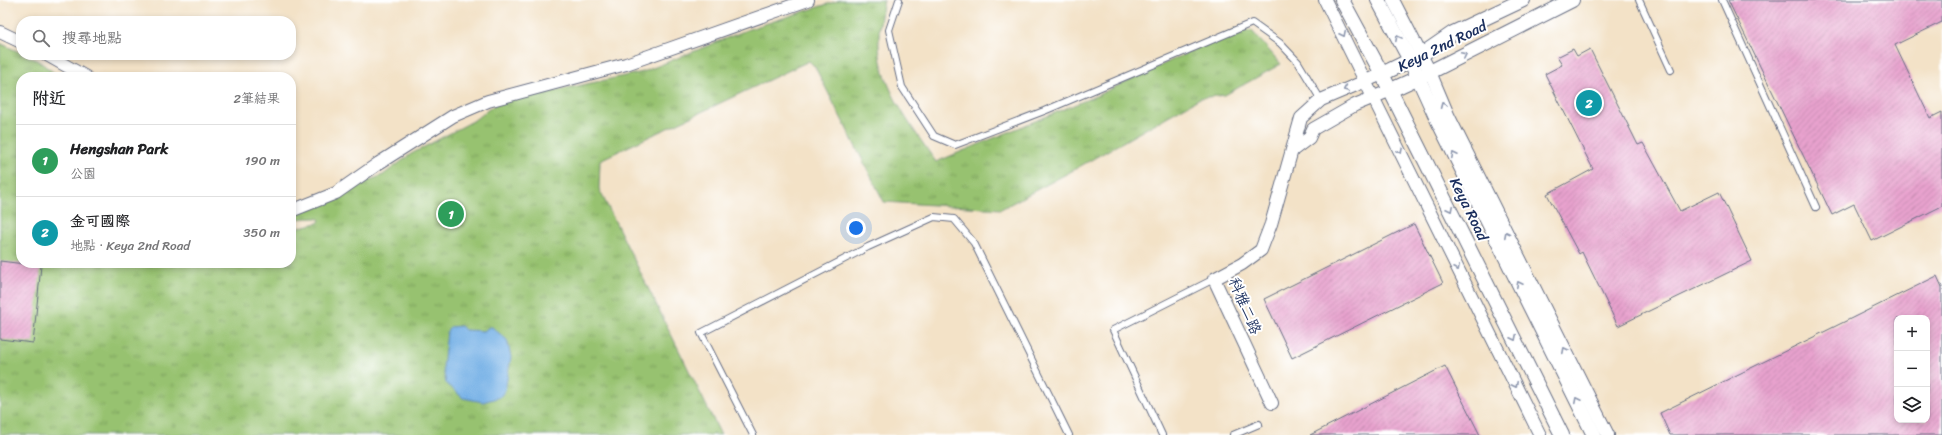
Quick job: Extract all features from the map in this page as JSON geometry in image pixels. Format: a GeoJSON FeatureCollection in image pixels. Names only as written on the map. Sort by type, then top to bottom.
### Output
{"type":"FeatureCollection","features":[{"type":"Feature","properties":{"kind":"street"},"geometry":{"type":"LineString","coordinates":[[296,209],[336,193],[379,163],[453,116],[488,101],[626,64],[808,0]]}},
{"type":"Feature","properties":{"kind":"street"},"geometry":{"type":"LineString","coordinates":[[1325,0],[1540,435]]}},
{"type":"Feature","properties":{"kind":"street","name":"Keya Road"},"geometry":{"type":"LineString","coordinates":[[1342,0],[1391,90],[1562,435]]}},
{"type":"Feature","properties":{"kind":"street","name":"Keya Road"},"geometry":{"type":"LineString","coordinates":[[1378,0],[1416,57]]}},
{"type":"Feature","properties":{"kind":"street","name":"Keya Road"},"geometry":{"type":"LineString","coordinates":[[1393,0],[1424,75],[1449,117],[1608,435]]}},
{"type":"Feature","properties":{"kind":"street","name":"Keya 2nd Road"},"geometry":{"type":"LineString","coordinates":[[1382,74],[1416,57],[1454,33],[1523,0]]}},
{"type":"Feature","properties":{"kind":"street","name":"Keya 2nd Road"},"geometry":{"type":"LineString","coordinates":[[1391,90],[1424,75],[1572,0]]}},
{"type":"Feature","properties":{"kind":"street"},"geometry":{"type":"LineString","coordinates":[[0,32],[16,40]]}},
{"type":"Feature","properties":{"kind":"street"},"geometry":{"type":"LineString","coordinates":[[56,60],[77,72]]}},
{"type":"Feature","properties":{"kind":"street","name":"科雅二路"},"geometry":{"type":"LineString","coordinates":[[1272,403],[1214,280],[1242,264],[1261,250],[1271,224],[1293,150],[1300,118],[1321,100],[1382,74]]}},
{"type":"Feature","properties":{"kind":"street","name":"Keya Road"},"geometry":{"type":"LineString","coordinates":[[1424,75],[1438,121],[1594,435]]}},
{"type":"Feature","properties":{"kind":"street"},"geometry":{"type":"LineString","coordinates":[[1293,150],[1309,138],[1313,129],[1355,105],[1391,90]]}},
{"type":"Feature","properties":{"kind":"lane"},"geometry":{"type":"LineString","coordinates":[[899,0],[889,30],[902,87],[934,136],[955,145],[1044,111],[1252,23],[1280,43],[1298,62],[1321,100]]}},
{"type":"Feature","properties":{"kind":"lane"},"geometry":{"type":"LineString","coordinates":[[1639,0],[1671,70]]}},
{"type":"Feature","properties":{"kind":"lane"},"geometry":{"type":"LineString","coordinates":[[1722,0],[1816,207]]}},
{"type":"Feature","properties":{"kind":"lane"},"geometry":{"type":"LineString","coordinates":[[753,435],[701,333],[868,246],[934,217],[954,219],[974,243],[1069,435]]}},
{"type":"Feature","properties":{"kind":"lane"},"geometry":{"type":"LineString","coordinates":[[1162,435],[1113,330],[1214,280]]}},
{"type":"Feature","properties":{"kind":"lane"},"geometry":{"type":"LineString","coordinates":[[1233,435],[1259,424]]}},
{"type":"Feature","properties":{"kind":"green space"},"geometry":{"type":"Polygon","coordinates":[[[840,0],[884,0],[879,36],[883,70],[897,103],[936,162],[1098,95],[1238,29],[1252,31],[1281,64],[1225,95],[1200,98],[1070,172],[1001,209],[884,202],[815,67],[809,61],[600,160],[599,189],[721,435],[0,435],[0,43],[16,51],[16,60],[37,60],[54,72],[16,72],[16,268],[296,268],[296,228],[318,223],[320,220],[317,218],[296,219],[296,209],[383,175],[411,154],[473,121],[497,103],[643,72],[749,29],[840,0]]]}},
{"type":"Feature","properties":{"kind":"water"},"geometry":{"type":"Polygon","coordinates":[[[461,326],[465,330],[484,331],[489,327],[492,327],[507,340],[511,357],[505,390],[500,397],[483,402],[463,398],[446,383],[443,368],[447,332],[450,327],[461,326]]]}},
{"type":"Feature","properties":{"kind":"building"},"geometry":{"type":"Polygon","coordinates":[[[1728,0],[1942,0],[1942,22],[1895,45],[1930,118],[1942,112],[1942,206],[1872,241],[1854,204],[1832,215],[1728,0]]]}},
{"type":"Feature","properties":{"kind":"building"},"geometry":{"type":"Polygon","coordinates":[[[1573,49],[1577,56],[1590,49],[1638,145],[1643,143],[1680,211],[1719,192],[1752,261],[1618,326],[1582,252],[1579,254],[1547,194],[1593,169],[1545,74],[1562,65],[1557,57],[1573,49]]]}},
{"type":"Feature","properties":{"kind":"building"},"geometry":{"type":"Polygon","coordinates":[[[1414,224],[1443,283],[1292,358],[1264,299],[1414,224]]]}},
{"type":"Feature","properties":{"kind":"building"},"geometry":{"type":"Polygon","coordinates":[[[0,261],[16,263],[16,268],[41,268],[33,343],[0,339],[0,261]]]}},
{"type":"Feature","properties":{"kind":"building"},"geometry":{"type":"Polygon","coordinates":[[[1937,276],[1942,287],[1942,435],[1670,435],[1660,413],[1937,276]]]}},
{"type":"Feature","properties":{"kind":"building"},"geometry":{"type":"Polygon","coordinates":[[[1445,366],[1480,435],[1310,435],[1445,366]]]}},
{"type":"Feature","properties":{"kind":"place","name":"金可國際"},"geometry":{"type":"Point","coordinates":[1589,103]}},
{"type":"Feature","properties":{"kind":"place","name":"Hengshan Park"},"geometry":{"type":"Point","coordinates":[451,214]}}]}
